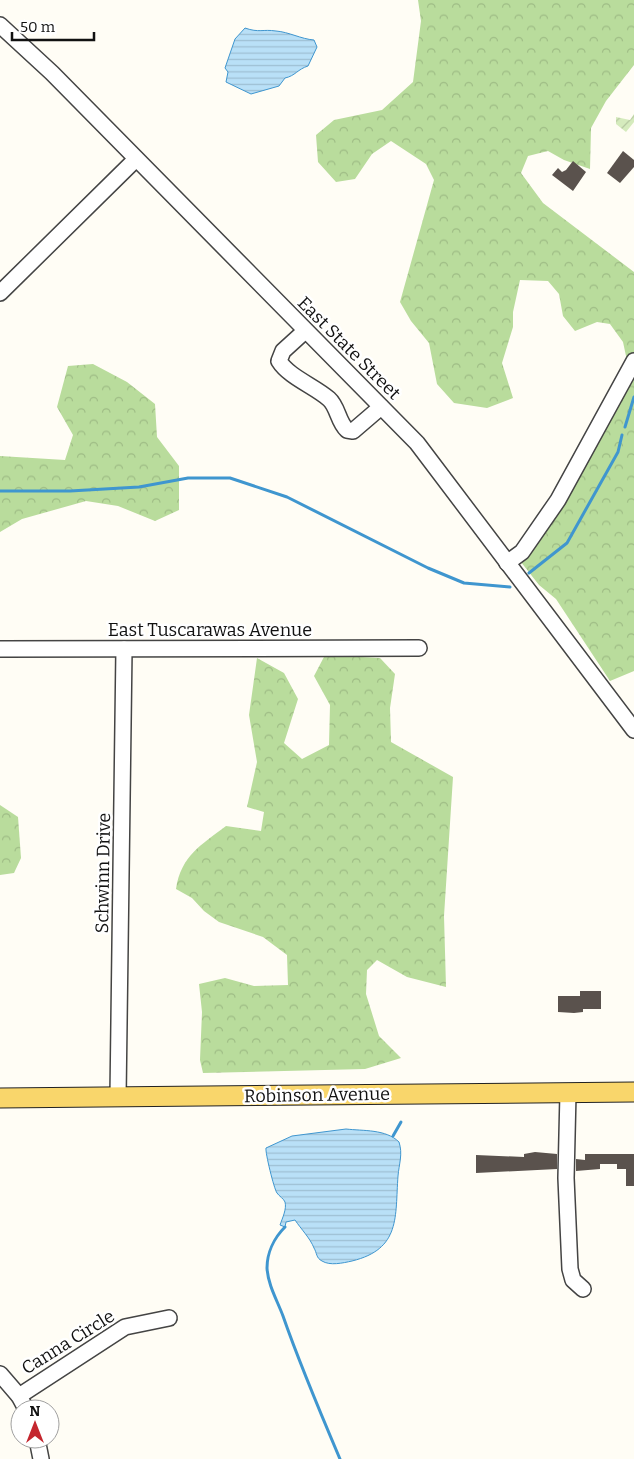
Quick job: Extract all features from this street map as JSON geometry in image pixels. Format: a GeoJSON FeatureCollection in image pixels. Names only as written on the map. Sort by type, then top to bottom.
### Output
{"type":"FeatureCollection","features":[{"type":"Feature","properties":{"kind":"main road","name":"Robinson Avenue"},"geometry":{"type":"LineString","coordinates":[[0,1098],[634,1092]]}},
{"type":"Feature","properties":{"kind":"street","name":"East State Street"},"geometry":{"type":"LineString","coordinates":[[3,35],[136,159],[417,443],[634,730]]}},
{"type":"Feature","properties":{"kind":"street"},"geometry":{"type":"LineString","coordinates":[[0,293],[136,159]]}},
{"type":"Feature","properties":{"kind":"street"},"geometry":{"type":"LineString","coordinates":[[305,331],[283,351],[279,361],[285,369],[301,378],[331,401],[347,430],[353,431],[381,407]]}},
{"type":"Feature","properties":{"kind":"street"},"geometry":{"type":"LineString","coordinates":[[507,563],[522,552],[558,500],[634,361]]}},
{"type":"Feature","properties":{"kind":"street","name":"East Tuscarawas Avenue"},"geometry":{"type":"LineString","coordinates":[[0,649],[419,648]]}},
{"type":"Feature","properties":{"kind":"street","name":"Schwinn Drive"},"geometry":{"type":"LineString","coordinates":[[118,1097],[124,649]]}},
{"type":"Feature","properties":{"kind":"street"},"geometry":{"type":"LineString","coordinates":[[568,1093],[566,1178],[570,1268],[573,1280],[583,1289]]}},
{"type":"Feature","properties":{"kind":"street","name":"Canna Circle"},"geometry":{"type":"LineString","coordinates":[[26,1399],[125,1327],[168,1318]]}},
{"type":"Feature","properties":{"kind":"street"},"geometry":{"type":"LineString","coordinates":[[0,1374],[20,1399]]}},
{"type":"Feature","properties":{"kind":"green space"},"geometry":{"type":"Polygon","coordinates":[[[418,0],[634,0],[634,65],[606,101],[591,128],[590,169],[564,160],[548,151],[528,156],[521,173],[543,203],[634,272],[634,671],[610,681],[556,599],[539,585],[517,557],[629,370],[623,342],[610,324],[597,322],[575,331],[563,316],[559,294],[548,281],[520,280],[513,312],[513,327],[502,363],[513,398],[487,408],[454,403],[437,384],[429,343],[411,321],[400,302],[434,180],[426,164],[391,141],[372,154],[355,179],[336,182],[318,162],[316,135],[334,120],[382,110],[413,82],[421,21],[418,0]]]}},
{"type":"Feature","properties":{"kind":"green space"},"geometry":{"type":"Polygon","coordinates":[[[634,114],[634,122],[626,132],[616,124],[616,117],[630,120],[634,114]]]}},
{"type":"Feature","properties":{"kind":"green space"},"geometry":{"type":"Polygon","coordinates":[[[93,364],[127,382],[155,404],[157,437],[179,466],[179,510],[155,521],[118,506],[86,501],[22,519],[0,532],[0,456],[65,460],[73,435],[57,407],[68,366],[93,364]]]}},
{"type":"Feature","properties":{"kind":"green space"},"geometry":{"type":"Polygon","coordinates":[[[325,655],[380,658],[395,674],[390,708],[391,742],[453,777],[444,916],[446,987],[407,977],[377,960],[367,970],[366,994],[379,1036],[401,1058],[365,1069],[203,1073],[200,1060],[202,1012],[199,984],[225,978],[254,986],[288,985],[287,955],[263,937],[219,922],[204,911],[192,898],[176,889],[179,878],[182,868],[194,852],[226,826],[261,831],[264,812],[247,807],[257,762],[249,715],[257,658],[284,673],[298,699],[284,743],[302,759],[329,745],[330,705],[314,676],[325,655]]]}},
{"type":"Feature","properties":{"kind":"green space"},"geometry":{"type":"Polygon","coordinates":[[[0,805],[18,817],[21,858],[14,873],[0,875],[0,805]]]}},
{"type":"Feature","properties":{"kind":"water"},"geometry":{"type":"Polygon","coordinates":[[[245,28],[281,32],[314,40],[317,47],[308,66],[285,78],[279,86],[251,94],[226,82],[228,72],[225,68],[235,39],[245,28]]]}},
{"type":"Feature","properties":{"kind":"water"},"geometry":{"type":"Polygon","coordinates":[[[346,1129],[388,1135],[399,1142],[401,1155],[395,1218],[387,1240],[368,1256],[337,1264],[322,1261],[319,1258],[295,1220],[286,1222],[285,1227],[280,1225],[285,1211],[285,1202],[276,1190],[268,1163],[266,1148],[292,1136],[346,1129]]]}},
{"type":"Feature","properties":{"kind":"building"},"geometry":{"type":"Polygon","coordinates":[[[623,151],[634,160],[634,167],[620,183],[607,173],[623,151]]]}},
{"type":"Feature","properties":{"kind":"building"},"geometry":{"type":"Polygon","coordinates":[[[573,161],[586,172],[573,191],[552,175],[558,168],[562,172],[566,170],[573,161]]]}},
{"type":"Feature","properties":{"kind":"building"},"geometry":{"type":"Polygon","coordinates":[[[580,991],[601,991],[601,1009],[583,1009],[583,1012],[574,1013],[558,1012],[558,996],[580,996],[580,991]]]}},
{"type":"Feature","properties":{"kind":"building"},"geometry":{"type":"Polygon","coordinates":[[[535,1152],[557,1154],[557,1169],[476,1173],[476,1155],[524,1157],[524,1154],[535,1152]]]}},
{"type":"Feature","properties":{"kind":"building"},"geometry":{"type":"Polygon","coordinates":[[[585,1154],[634,1154],[634,1186],[626,1186],[626,1169],[617,1169],[617,1164],[600,1164],[600,1169],[576,1171],[576,1159],[585,1160],[585,1154]]]}},
{"type":"Feature","properties":{"kind":"waterway"},"geometry":{"type":"LineString","coordinates":[[625,427],[634,397]]}},
{"type":"Feature","properties":{"kind":"waterway"},"geometry":{"type":"LineString","coordinates":[[529,573],[567,543],[618,452],[622,435]]}},
{"type":"Feature","properties":{"kind":"waterway"},"geometry":{"type":"LineString","coordinates":[[0,491],[70,491],[139,487],[188,478],[230,478],[287,497],[428,568],[464,583],[510,587]]}},
{"type":"Feature","properties":{"kind":"waterway"},"geometry":{"type":"LineString","coordinates":[[393,1136],[401,1122]]}},
{"type":"Feature","properties":{"kind":"waterway"},"geometry":{"type":"LineString","coordinates":[[285,1227],[274,1241],[270,1251],[267,1262],[269,1280],[303,1370],[340,1459]]}}]}
